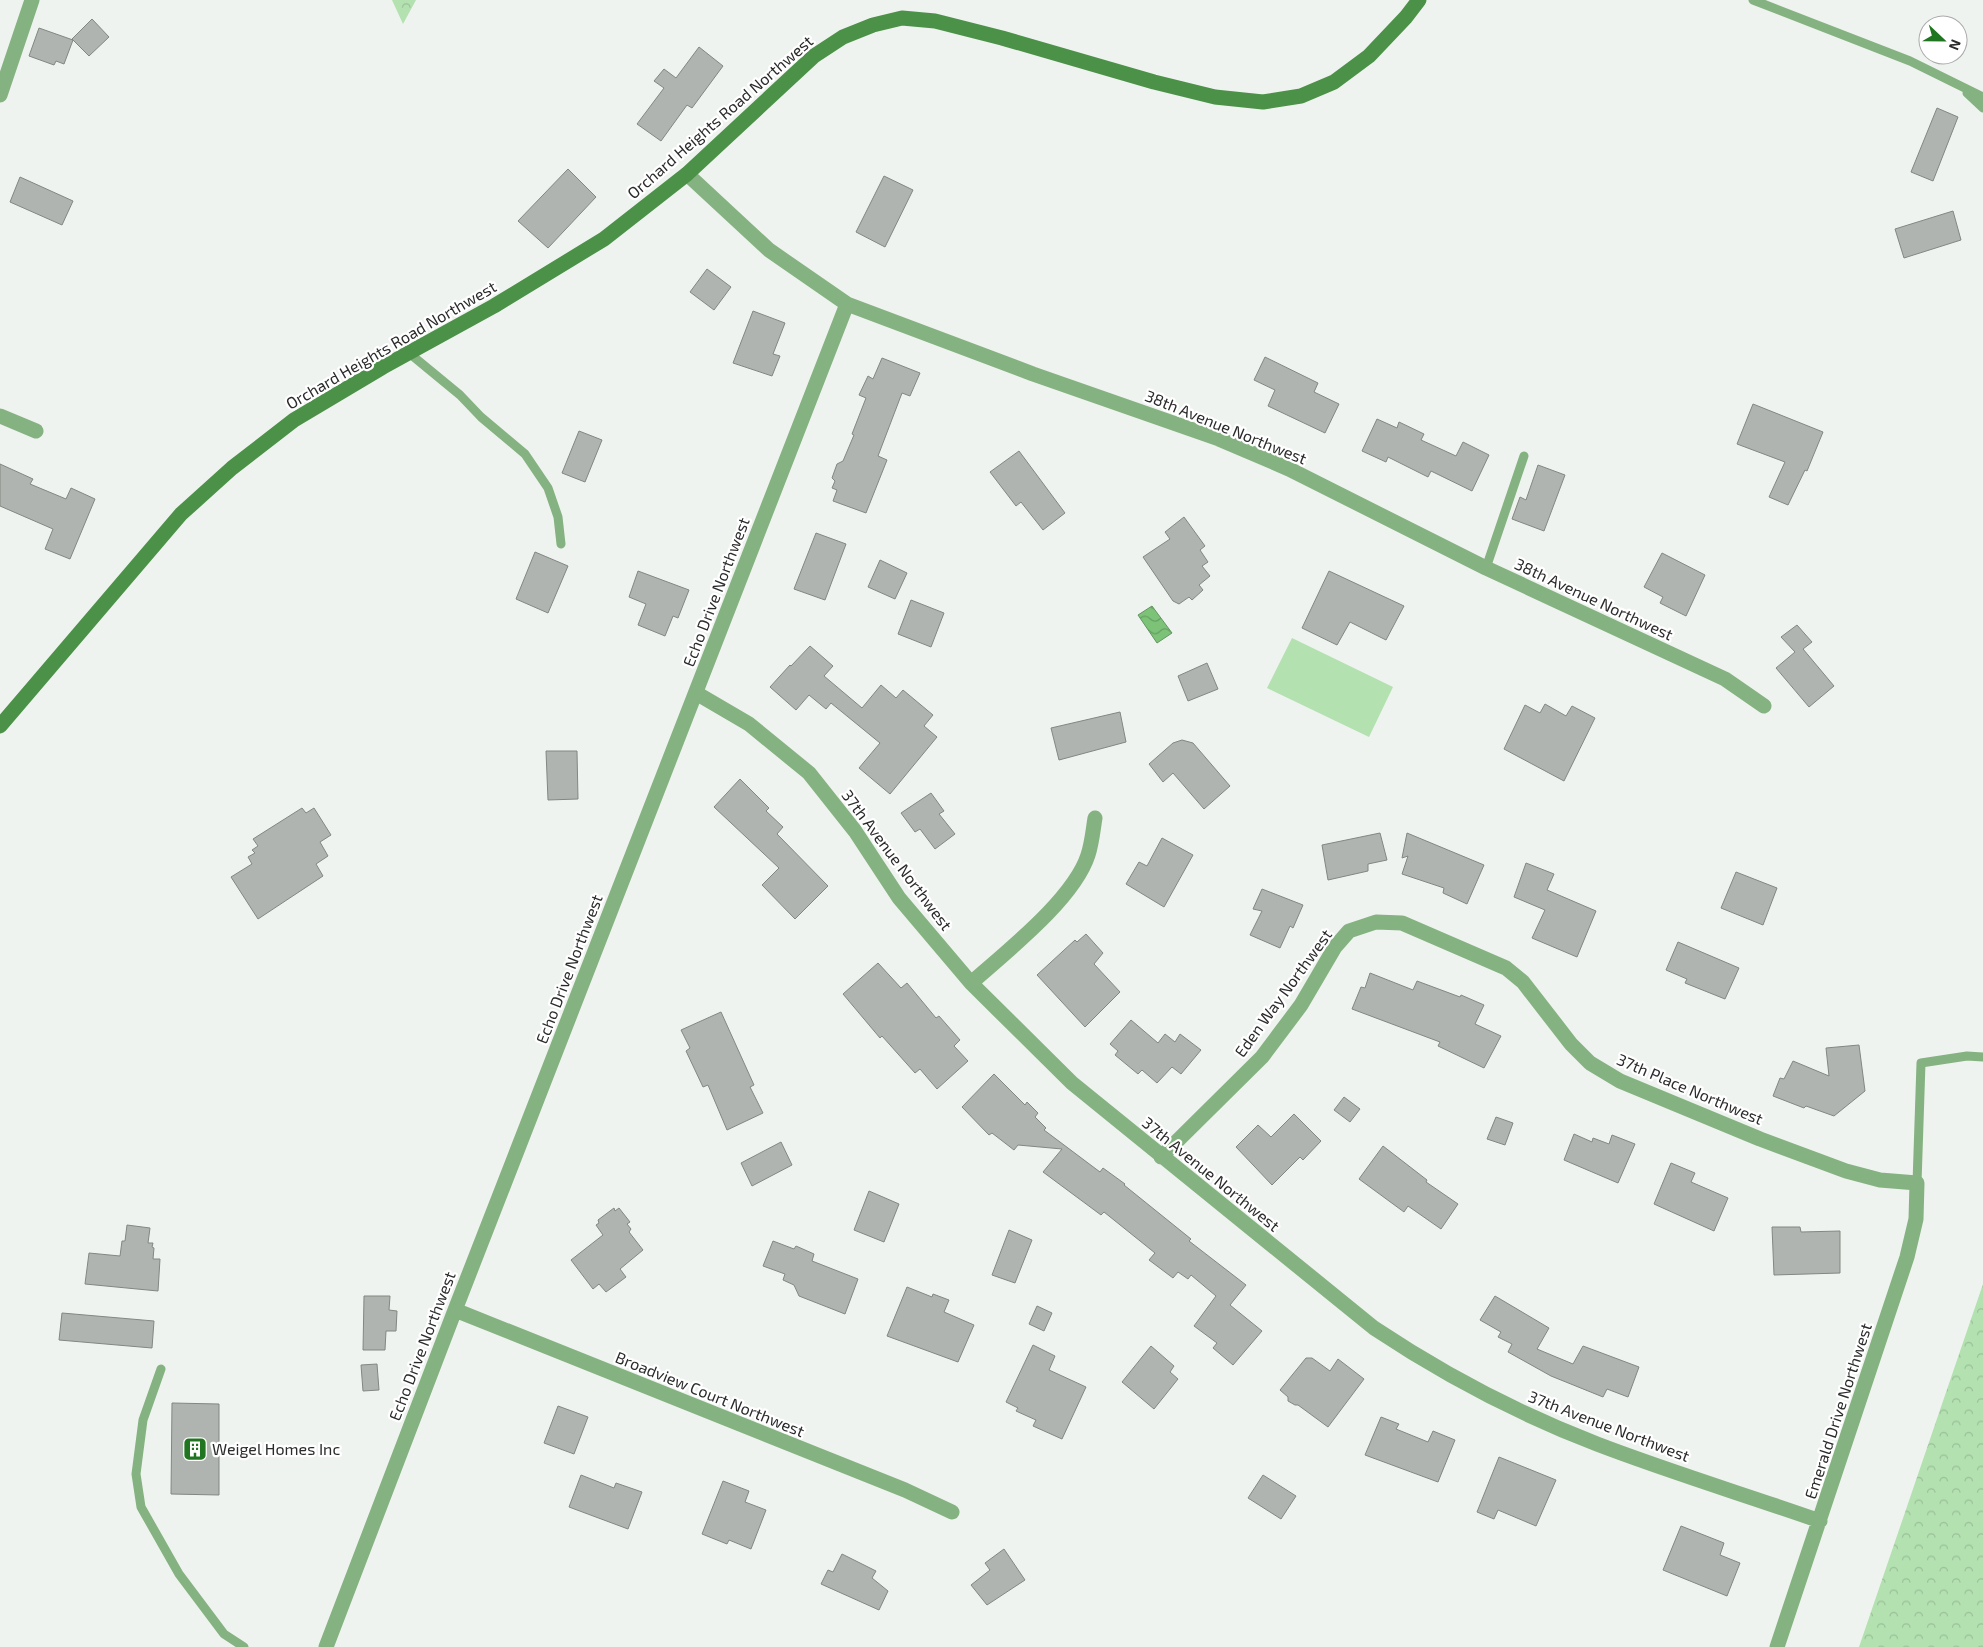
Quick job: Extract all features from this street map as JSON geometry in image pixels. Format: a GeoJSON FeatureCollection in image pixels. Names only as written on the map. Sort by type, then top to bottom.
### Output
{"type":"FeatureCollection","features":[{"type":"Feature","properties":{"kind":"street"},"geometry":{"type":"LineString","coordinates":[[0,95],[26,7],[32,0]]}},
{"type":"Feature","properties":{"kind":"street","name":"Orchard Heights Road Northwest"},"geometry":{"type":"LineString","coordinates":[[0,726],[181,514],[232,468],[294,420],[494,306],[604,239],[687,174],[814,56],[843,37],[883,22],[902,18],[935,21],[1002,38],[1154,82],[1215,97],[1263,102],[1301,96],[1334,82],[1370,56],[1406,18],[1419,0]]}},
{"type":"Feature","properties":{"kind":"street","name":"38th Avenue Northwest"},"geometry":{"type":"LineString","coordinates":[[687,174],[769,250],[846,304],[1033,374],[1228,443],[1290,469],[1486,568],[1724,679],[1764,706]]}},
{"type":"Feature","properties":{"kind":"street","name":"Echo Drive Northwest"},"geometry":{"type":"LineString","coordinates":[[326,1647],[454,1310],[846,304]]}},
{"type":"Feature","properties":{"kind":"street"},"geometry":{"type":"LineString","coordinates":[[0,416],[36,431]]}},
{"type":"Feature","properties":{"kind":"street","name":"37th Avenue Northwest"},"geometry":{"type":"LineString","coordinates":[[696,693],[749,724],[809,773],[855,831],[899,898],[971,983],[1072,1083],[1374,1328],[1426,1360],[1510,1406],[1596,1444],[1820,1521]]}},
{"type":"Feature","properties":{"kind":"street"},"geometry":{"type":"LineString","coordinates":[[971,983],[1037,924],[1070,889],[1088,856],[1095,818]]}},
{"type":"Feature","properties":{"kind":"street","name":"Eden Way Northwest"},"geometry":{"type":"LineString","coordinates":[[1161,1157],[1262,1057],[1301,1004],[1335,947],[1349,932],[1376,922]]}},
{"type":"Feature","properties":{"kind":"street","name":"37th Place Northwest"},"geometry":{"type":"LineString","coordinates":[[1376,922],[1402,923],[1506,968],[1523,982],[1571,1044],[1590,1064],[1620,1081],[1760,1139],[1846,1171],[1880,1180],[1917,1183]]}},
{"type":"Feature","properties":{"kind":"street","name":"Emerald Drive Northwest"},"geometry":{"type":"LineString","coordinates":[[1777,1647],[1908,1257],[1916,1219],[1917,1183]]}},
{"type":"Feature","properties":{"kind":"street","name":"Broadview Court Northwest"},"geometry":{"type":"LineString","coordinates":[[454,1310],[905,1490],[952,1512]]}},
{"type":"Feature","properties":{"kind":"lane"},"geometry":{"type":"LineString","coordinates":[[1753,0],[1910,62],[1983,98]]}},
{"type":"Feature","properties":{"kind":"lane"},"geometry":{"type":"LineString","coordinates":[[1957,85],[1983,108]]}},
{"type":"Feature","properties":{"kind":"lane"},"geometry":{"type":"LineString","coordinates":[[409,353],[460,395],[481,417],[525,454],[548,488],[558,517],[561,544]]}},
{"type":"Feature","properties":{"kind":"lane"},"geometry":{"type":"LineString","coordinates":[[1486,568],[1524,456]]}},
{"type":"Feature","properties":{"kind":"lane"},"geometry":{"type":"LineString","coordinates":[[1917,1183],[1921,1062],[1967,1056],[1983,1057]]}},
{"type":"Feature","properties":{"kind":"lane"},"geometry":{"type":"LineString","coordinates":[[161,1368],[143,1420],[136,1474],[141,1507],[180,1574],[224,1634],[244,1647]]}},
{"type":"Feature","properties":{"kind":"green space"},"geometry":{"type":"Polygon","coordinates":[[[392,0],[416,0],[403,24],[392,0]]]}},
{"type":"Feature","properties":{"kind":"green space"},"geometry":{"type":"Polygon","coordinates":[[[1292,638],[1393,687],[1369,737],[1267,688],[1292,638]]]}},
{"type":"Feature","properties":{"kind":"green space"},"geometry":{"type":"Polygon","coordinates":[[[1983,1284],[1983,1647],[1859,1647],[1983,1284]]]}},
{"type":"Feature","properties":{"kind":"water"},"geometry":{"type":"Polygon","coordinates":[[[1152,606],[1172,633],[1157,643],[1138,615],[1152,606]]]}},
{"type":"Feature","properties":{"kind":"building"},"geometry":{"type":"Polygon","coordinates":[[[92,19],[109,37],[89,56],[72,39],[92,19]]]}},
{"type":"Feature","properties":{"kind":"building"},"geometry":{"type":"Polygon","coordinates":[[[39,28],[73,40],[64,64],[56,61],[54,65],[29,56],[39,28]]]}},
{"type":"Feature","properties":{"kind":"building"},"geometry":{"type":"Polygon","coordinates":[[[699,47],[723,66],[692,108],[687,105],[661,141],[637,124],[664,88],[654,81],[664,69],[676,78],[699,47]]]}},
{"type":"Feature","properties":{"kind":"building"},"geometry":{"type":"Polygon","coordinates":[[[1937,108],[1958,117],[1933,181],[1911,172],[1937,108]]]}},
{"type":"Feature","properties":{"kind":"building"},"geometry":{"type":"Polygon","coordinates":[[[568,169],[596,197],[548,248],[518,221],[568,169]]]}},
{"type":"Feature","properties":{"kind":"building"},"geometry":{"type":"Polygon","coordinates":[[[884,176],[913,190],[885,247],[856,232],[884,176]]]}},
{"type":"Feature","properties":{"kind":"building"},"geometry":{"type":"Polygon","coordinates":[[[20,177],[73,201],[62,225],[10,202],[20,177]]]}},
{"type":"Feature","properties":{"kind":"building"},"geometry":{"type":"Polygon","coordinates":[[[1953,211],[1961,240],[1904,258],[1895,229],[1953,211]]]}},
{"type":"Feature","properties":{"kind":"building"},"geometry":{"type":"Polygon","coordinates":[[[707,269],[731,287],[714,310],[690,292],[707,269]]]}},
{"type":"Feature","properties":{"kind":"building"},"geometry":{"type":"Polygon","coordinates":[[[753,311],[785,323],[773,354],[780,356],[772,376],[733,363],[753,311]]]}},
{"type":"Feature","properties":{"kind":"building"},"geometry":{"type":"Polygon","coordinates":[[[1265,357],[1318,383],[1314,392],[1339,404],[1325,433],[1268,406],[1275,390],[1254,380],[1265,357]]]}},
{"type":"Feature","properties":{"kind":"building"},"geometry":{"type":"Polygon","coordinates":[[[882,358],[920,373],[910,396],[902,393],[878,456],[887,460],[866,513],[833,501],[837,490],[832,488],[835,481],[832,478],[837,464],[843,461],[854,435],[852,434],[866,398],[859,395],[868,376],[873,379],[882,358]]]}},
{"type":"Feature","properties":{"kind":"building"},"geometry":{"type":"Polygon","coordinates":[[[1753,404],[1823,432],[1807,471],[1805,470],[1788,505],[1769,497],[1785,462],[1737,444],[1753,404]]]}},
{"type":"Feature","properties":{"kind":"building"},"geometry":{"type":"Polygon","coordinates":[[[1377,419],[1397,428],[1399,422],[1424,434],[1421,440],[1456,456],[1463,442],[1489,455],[1472,491],[1431,471],[1428,477],[1388,457],[1386,462],[1362,451],[1377,419]]]}},
{"type":"Feature","properties":{"kind":"building"},"geometry":{"type":"Polygon","coordinates":[[[579,431],[602,440],[585,482],[562,473],[579,431]]]}},
{"type":"Feature","properties":{"kind":"building"},"geometry":{"type":"Polygon","coordinates":[[[1019,451],[1065,513],[1043,530],[1021,502],[1016,506],[990,472],[1019,451]]]}},
{"type":"Feature","properties":{"kind":"building"},"geometry":{"type":"Polygon","coordinates":[[[0,464],[33,479],[30,484],[66,499],[71,488],[95,499],[70,559],[45,549],[53,529],[0,506],[0,464]]]}},
{"type":"Feature","properties":{"kind":"building"},"geometry":{"type":"Polygon","coordinates":[[[1538,465],[1565,475],[1544,531],[1512,519],[1520,497],[1526,500],[1538,465]]]}},
{"type":"Feature","properties":{"kind":"building"},"geometry":{"type":"Polygon","coordinates":[[[1184,517],[1205,546],[1200,550],[1208,562],[1202,566],[1210,576],[1199,585],[1203,590],[1192,600],[1189,597],[1179,604],[1173,601],[1143,557],[1170,539],[1165,532],[1184,517]]]}},
{"type":"Feature","properties":{"kind":"building"},"geometry":{"type":"Polygon","coordinates":[[[816,533],[846,544],[825,600],[794,589],[816,533]]]}},
{"type":"Feature","properties":{"kind":"building"},"geometry":{"type":"Polygon","coordinates":[[[535,552],[568,566],[548,613],[516,599],[535,552]]]}},
{"type":"Feature","properties":{"kind":"building"},"geometry":{"type":"Polygon","coordinates":[[[1662,553],[1705,575],[1686,616],[1660,603],[1663,597],[1644,587],[1662,553]]]}},
{"type":"Feature","properties":{"kind":"building"},"geometry":{"type":"Polygon","coordinates":[[[880,560],[907,573],[895,599],[868,587],[880,560]]]}},
{"type":"Feature","properties":{"kind":"building"},"geometry":{"type":"Polygon","coordinates":[[[638,571],[689,590],[678,618],[673,616],[665,636],[638,625],[646,604],[629,597],[638,571]]]}},
{"type":"Feature","properties":{"kind":"building"},"geometry":{"type":"Polygon","coordinates":[[[1329,571],[1404,606],[1386,640],[1350,622],[1337,645],[1302,628],[1329,571]]]}},
{"type":"Feature","properties":{"kind":"building"},"geometry":{"type":"Polygon","coordinates":[[[911,600],[944,613],[931,647],[898,634],[911,600]]]}},
{"type":"Feature","properties":{"kind":"building"},"geometry":{"type":"Polygon","coordinates":[[[1797,625],[1812,642],[1803,649],[1834,686],[1809,707],[1776,668],[1795,652],[1781,637],[1797,625]]]}},
{"type":"Feature","properties":{"kind":"building"},"geometry":{"type":"Polygon","coordinates":[[[810,646],[833,666],[824,676],[862,708],[881,685],[896,698],[903,690],[933,715],[924,726],[937,737],[890,794],[859,768],[880,743],[831,703],[826,709],[809,695],[796,710],[770,687],[810,646]]]}},
{"type":"Feature","properties":{"kind":"building"},"geometry":{"type":"Polygon","coordinates":[[[1207,663],[1218,689],[1188,701],[1178,676],[1207,663]]]}},
{"type":"Feature","properties":{"kind":"building"},"geometry":{"type":"Polygon","coordinates":[[[1545,704],[1566,716],[1572,706],[1595,718],[1564,781],[1504,749],[1525,705],[1540,713],[1545,704]]]}},
{"type":"Feature","properties":{"kind":"building"},"geometry":{"type":"Polygon","coordinates":[[[1120,712],[1126,742],[1059,760],[1051,728],[1120,712]]]}},
{"type":"Feature","properties":{"kind":"building"},"geometry":{"type":"Polygon","coordinates":[[[1182,740],[1193,743],[1230,786],[1204,809],[1173,773],[1163,782],[1149,764],[1173,743],[1182,740]]]}},
{"type":"Feature","properties":{"kind":"building"},"geometry":{"type":"Polygon","coordinates":[[[546,751],[577,751],[578,799],[548,800],[546,751]]]}},
{"type":"Feature","properties":{"kind":"building"},"geometry":{"type":"Polygon","coordinates":[[[740,779],[769,808],[766,811],[783,827],[777,834],[828,886],[795,919],[762,885],[779,868],[714,807],[740,779]]]}},
{"type":"Feature","properties":{"kind":"building"},"geometry":{"type":"Polygon","coordinates":[[[931,793],[944,811],[939,814],[955,834],[935,849],[920,829],[915,832],[901,813],[931,793]]]}},
{"type":"Feature","properties":{"kind":"building"},"geometry":{"type":"Polygon","coordinates":[[[302,808],[306,813],[314,808],[331,835],[320,842],[328,856],[316,864],[323,876],[258,919],[231,877],[252,864],[248,857],[255,853],[252,850],[258,846],[253,839],[302,808]]]}},
{"type":"Feature","properties":{"kind":"building"},"geometry":{"type":"Polygon","coordinates":[[[1380,833],[1387,860],[1368,864],[1368,871],[1328,880],[1322,845],[1380,833]]]}},
{"type":"Feature","properties":{"kind":"building"},"geometry":{"type":"Polygon","coordinates":[[[1407,833],[1484,865],[1467,904],[1443,893],[1444,888],[1402,874],[1408,856],[1402,858],[1407,833]]]}},
{"type":"Feature","properties":{"kind":"building"},"geometry":{"type":"Polygon","coordinates":[[[1162,838],[1193,855],[1164,907],[1126,884],[1139,862],[1147,866],[1162,838]]]}},
{"type":"Feature","properties":{"kind":"building"},"geometry":{"type":"Polygon","coordinates":[[[1526,863],[1554,874],[1547,890],[1596,911],[1577,957],[1532,938],[1545,910],[1514,897],[1526,863]]]}},
{"type":"Feature","properties":{"kind":"building"},"geometry":{"type":"Polygon","coordinates":[[[1736,872],[1777,888],[1763,925],[1721,908],[1736,872]]]}},
{"type":"Feature","properties":{"kind":"building"},"geometry":{"type":"Polygon","coordinates":[[[1262,889],[1303,905],[1293,928],[1290,926],[1280,948],[1250,935],[1262,911],[1253,909],[1262,889]]]}},
{"type":"Feature","properties":{"kind":"building"},"geometry":{"type":"Polygon","coordinates":[[[1086,934],[1103,953],[1094,964],[1120,992],[1085,1027],[1037,975],[1075,940],[1077,942],[1086,934]]]}},
{"type":"Feature","properties":{"kind":"building"},"geometry":{"type":"Polygon","coordinates":[[[1678,942],[1739,968],[1725,999],[1685,983],[1687,979],[1666,970],[1678,942]]]}},
{"type":"Feature","properties":{"kind":"building"},"geometry":{"type":"Polygon","coordinates":[[[878,963],[901,988],[907,983],[936,1018],[939,1016],[960,1040],[954,1046],[968,1061],[937,1089],[920,1069],[915,1073],[882,1036],[880,1038],[843,994],[878,963]]]}},
{"type":"Feature","properties":{"kind":"building"},"geometry":{"type":"Polygon","coordinates":[[[1370,973],[1413,990],[1417,981],[1460,997],[1461,995],[1484,1005],[1475,1024],[1501,1036],[1484,1068],[1438,1046],[1440,1042],[1352,1009],[1361,987],[1365,988],[1370,973]]]}},
{"type":"Feature","properties":{"kind":"building"},"geometry":{"type":"Polygon","coordinates":[[[721,1012],[754,1085],[750,1087],[763,1113],[727,1130],[708,1085],[703,1087],[686,1051],[690,1048],[681,1030],[721,1012]]]}},
{"type":"Feature","properties":{"kind":"building"},"geometry":{"type":"Polygon","coordinates":[[[1131,1020],[1158,1043],[1165,1034],[1175,1042],[1180,1034],[1201,1050],[1181,1074],[1172,1067],[1157,1083],[1142,1070],[1138,1074],[1115,1055],[1118,1051],[1110,1044],[1131,1020]]]}},
{"type":"Feature","properties":{"kind":"building"},"geometry":{"type":"Polygon","coordinates":[[[1859,1045],[1865,1091],[1834,1116],[1806,1106],[1804,1108],[1773,1096],[1780,1078],[1784,1079],[1793,1061],[1829,1076],[1826,1048],[1859,1045]]]}},
{"type":"Feature","properties":{"kind":"building"},"geometry":{"type":"Polygon","coordinates":[[[994,1074],[1025,1105],[1027,1102],[1038,1113],[1035,1117],[1046,1128],[1044,1130],[1100,1172],[1103,1168],[1125,1184],[1191,1239],[1189,1241],[1246,1285],[1230,1305],[1262,1331],[1233,1365],[1213,1348],[1217,1343],[1194,1326],[1216,1296],[1191,1275],[1188,1279],[1178,1272],[1173,1278],[1149,1260],[1155,1253],[1104,1212],[1101,1215],[1043,1172],[1062,1149],[1018,1145],[1014,1150],[992,1133],[989,1135],[962,1107],[994,1074]]]}},
{"type":"Feature","properties":{"kind":"building"},"geometry":{"type":"Polygon","coordinates":[[[1344,1097],[1360,1109],[1350,1122],[1334,1110],[1344,1097]]]}},
{"type":"Feature","properties":{"kind":"building"},"geometry":{"type":"Polygon","coordinates":[[[1294,1114],[1321,1141],[1303,1160],[1300,1157],[1272,1185],[1236,1147],[1258,1125],[1271,1137],[1294,1114]]]}},
{"type":"Feature","properties":{"kind":"building"},"geometry":{"type":"Polygon","coordinates":[[[1496,1117],[1513,1123],[1505,1145],[1487,1139],[1496,1117]]]}},
{"type":"Feature","properties":{"kind":"building"},"geometry":{"type":"Polygon","coordinates":[[[1574,1134],[1592,1142],[1593,1138],[1609,1144],[1612,1135],[1635,1144],[1618,1183],[1564,1160],[1574,1134]]]}},
{"type":"Feature","properties":{"kind":"building"},"geometry":{"type":"Polygon","coordinates":[[[781,1142],[792,1165],[752,1186],[741,1163],[781,1142]]]}},
{"type":"Feature","properties":{"kind":"building"},"geometry":{"type":"Polygon","coordinates":[[[1383,1146],[1427,1180],[1426,1182],[1458,1204],[1441,1229],[1408,1206],[1404,1212],[1359,1179],[1383,1146]]]}},
{"type":"Feature","properties":{"kind":"building"},"geometry":{"type":"Polygon","coordinates":[[[1671,1163],[1695,1173],[1691,1182],[1728,1198],[1714,1231],[1654,1204],[1671,1163]]]}},
{"type":"Feature","properties":{"kind":"building"},"geometry":{"type":"Polygon","coordinates":[[[869,1191],[899,1204],[884,1242],[854,1230],[869,1191]]]}},
{"type":"Feature","properties":{"kind":"building"},"geometry":{"type":"Polygon","coordinates":[[[614,1208],[615,1211],[619,1208],[630,1222],[627,1224],[631,1229],[629,1232],[643,1250],[620,1269],[626,1277],[606,1292],[599,1284],[593,1289],[571,1260],[603,1235],[596,1225],[599,1223],[598,1220],[614,1208]]]}},
{"type":"Feature","properties":{"kind":"building"},"geometry":{"type":"Polygon","coordinates":[[[127,1225],[150,1228],[148,1243],[153,1243],[153,1259],[160,1259],[158,1291],[85,1284],[89,1253],[120,1256],[122,1241],[125,1241],[127,1225]]]}},
{"type":"Feature","properties":{"kind":"building"},"geometry":{"type":"Polygon","coordinates":[[[1772,1227],[1800,1227],[1801,1232],[1840,1231],[1840,1273],[1774,1275],[1772,1227]]]}},
{"type":"Feature","properties":{"kind":"building"},"geometry":{"type":"Polygon","coordinates":[[[1009,1230],[1032,1240],[1015,1283],[992,1275],[1009,1230]]]}},
{"type":"Feature","properties":{"kind":"building"},"geometry":{"type":"Polygon","coordinates":[[[773,1241],[794,1249],[796,1246],[814,1254],[812,1261],[858,1279],[845,1314],[799,1296],[794,1285],[783,1280],[785,1274],[763,1266],[773,1241]]]}},
{"type":"Feature","properties":{"kind":"building"},"geometry":{"type":"Polygon","coordinates":[[[907,1287],[932,1297],[933,1294],[949,1300],[944,1312],[974,1325],[958,1362],[887,1336],[907,1287]]]}},
{"type":"Feature","properties":{"kind":"building"},"geometry":{"type":"Polygon","coordinates":[[[364,1296],[390,1296],[389,1310],[397,1311],[396,1331],[386,1331],[385,1350],[363,1350],[364,1296]]]}},
{"type":"Feature","properties":{"kind":"building"},"geometry":{"type":"Polygon","coordinates":[[[1495,1296],[1549,1328],[1537,1349],[1573,1364],[1583,1346],[1639,1367],[1628,1397],[1607,1389],[1603,1397],[1551,1376],[1508,1352],[1512,1344],[1498,1337],[1501,1332],[1480,1320],[1495,1296]]]}},
{"type":"Feature","properties":{"kind":"building"},"geometry":{"type":"Polygon","coordinates":[[[1037,1306],[1052,1313],[1044,1331],[1029,1324],[1037,1306]]]}},
{"type":"Feature","properties":{"kind":"building"},"geometry":{"type":"Polygon","coordinates":[[[62,1313],[154,1321],[152,1348],[59,1340],[62,1313]]]}},
{"type":"Feature","properties":{"kind":"building"},"geometry":{"type":"Polygon","coordinates":[[[1033,1345],[1055,1356],[1049,1370],[1086,1387],[1062,1439],[1033,1426],[1036,1420],[1016,1411],[1018,1408],[1006,1402],[1033,1345]]]}},
{"type":"Feature","properties":{"kind":"building"},"geometry":{"type":"Polygon","coordinates":[[[1151,1346],[1174,1366],[1170,1372],[1178,1379],[1154,1409],[1122,1382],[1151,1346]]]}},
{"type":"Feature","properties":{"kind":"building"},"geometry":{"type":"Polygon","coordinates":[[[1306,1358],[1312,1358],[1330,1371],[1338,1359],[1364,1379],[1328,1427],[1298,1405],[1288,1401],[1288,1397],[1280,1390],[1306,1358]]]}},
{"type":"Feature","properties":{"kind":"building"},"geometry":{"type":"Polygon","coordinates":[[[377,1364],[379,1390],[363,1391],[361,1365],[377,1364]]]}},
{"type":"Feature","properties":{"kind":"building","name":"Weigel Homes Inc"},"geometry":{"type":"Polygon","coordinates":[[[172,1403],[219,1404],[219,1495],[171,1494],[172,1403]]]}},
{"type":"Feature","properties":{"kind":"building"},"geometry":{"type":"Polygon","coordinates":[[[558,1406],[588,1417],[574,1454],[544,1443],[558,1406]]]}},
{"type":"Feature","properties":{"kind":"building"},"geometry":{"type":"Polygon","coordinates":[[[1381,1417],[1399,1424],[1396,1429],[1428,1442],[1433,1431],[1455,1440],[1438,1482],[1365,1455],[1381,1417]]]}},
{"type":"Feature","properties":{"kind":"building"},"geometry":{"type":"Polygon","coordinates":[[[1499,1457],[1556,1480],[1536,1526],[1498,1510],[1494,1519],[1477,1512],[1499,1457]]]}},
{"type":"Feature","properties":{"kind":"building"},"geometry":{"type":"Polygon","coordinates":[[[581,1475],[614,1488],[616,1483],[642,1492],[628,1529],[569,1507],[581,1475]]]}},
{"type":"Feature","properties":{"kind":"building"},"geometry":{"type":"Polygon","coordinates":[[[1263,1475],[1296,1496],[1281,1519],[1248,1498],[1263,1475]]]}},
{"type":"Feature","properties":{"kind":"building"},"geometry":{"type":"Polygon","coordinates":[[[723,1481],[749,1491],[745,1502],[766,1510],[751,1549],[729,1540],[727,1544],[702,1534],[723,1481]]]}},
{"type":"Feature","properties":{"kind":"building"},"geometry":{"type":"Polygon","coordinates":[[[1681,1526],[1724,1543],[1720,1555],[1740,1563],[1727,1596],[1663,1570],[1681,1526]]]}},
{"type":"Feature","properties":{"kind":"building"},"geometry":{"type":"Polygon","coordinates":[[[1004,1549],[1025,1580],[987,1605],[971,1585],[990,1570],[985,1563],[1004,1549]]]}},
{"type":"Feature","properties":{"kind":"building"},"geometry":{"type":"Polygon","coordinates":[[[842,1554],[876,1571],[872,1578],[888,1591],[879,1610],[821,1584],[828,1570],[833,1572],[842,1554]]]}},
{"type":"Feature","properties":{"kind":"place","name":"Weigel Homes Inc"},"geometry":{"type":"Point","coordinates":[195,1449]}}]}
